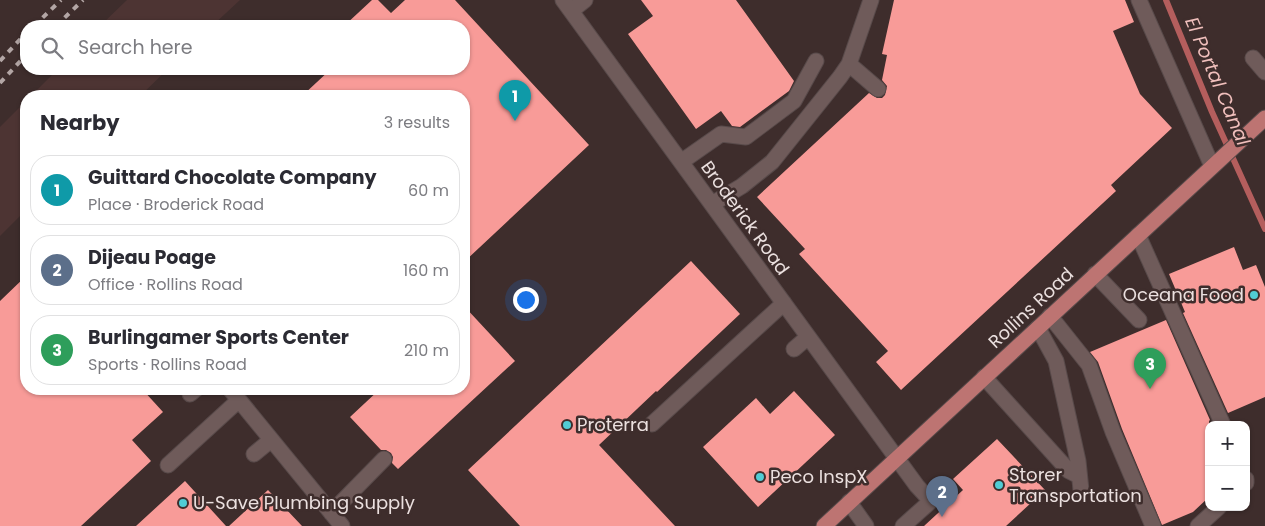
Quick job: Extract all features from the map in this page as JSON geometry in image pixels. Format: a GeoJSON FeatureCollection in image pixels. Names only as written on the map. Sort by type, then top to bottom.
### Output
{"type":"FeatureCollection","features":[{"type":"Feature","properties":{"kind":"main road","name":"Rollins Road"},"geometry":{"type":"LineString","coordinates":[[824,526],[1138,234],[1243,139],[1263,124]]}},
{"type":"Feature","properties":{"kind":"street"},"geometry":{"type":"LineString","coordinates":[[567,6],[585,0]]}},
{"type":"Feature","properties":{"kind":"street"},"geometry":{"type":"LineString","coordinates":[[712,204],[742,186],[772,162],[849,64],[871,0]]}},
{"type":"Feature","properties":{"kind":"street"},"geometry":{"type":"LineString","coordinates":[[1139,0],[1216,163]]}},
{"type":"Feature","properties":{"kind":"street","name":"Broderick Road"},"geometry":{"type":"LineString","coordinates":[[567,6],[917,486],[931,501],[903,526]]}},
{"type":"Feature","properties":{"kind":"street"},"geometry":{"type":"LineString","coordinates":[[1253,58],[1265,72]]}},
{"type":"Feature","properties":{"kind":"street"},"geometry":{"type":"LineString","coordinates":[[681,162],[721,134],[746,137],[788,106],[794,101],[816,60]]}},
{"type":"Feature","properties":{"kind":"street"},"geometry":{"type":"LineString","coordinates":[[849,64],[878,89]]}},
{"type":"Feature","properties":{"kind":"street"},"geometry":{"type":"LineString","coordinates":[[1138,234],[1221,421]]}},
{"type":"Feature","properties":{"kind":"street"},"geometry":{"type":"LineString","coordinates":[[1095,274],[1139,320]]}},
{"type":"Feature","properties":{"kind":"street"},"geometry":{"type":"LineString","coordinates":[[652,424],[784,303]]}},
{"type":"Feature","properties":{"kind":"street"},"geometry":{"type":"LineString","coordinates":[[1050,316],[1089,365],[1113,432],[1153,526]]}},
{"type":"Feature","properties":{"kind":"street"},"geometry":{"type":"LineString","coordinates":[[984,377],[1080,483],[1078,461],[1056,361],[1038,328]]}},
{"type":"Feature","properties":{"kind":"street"},"geometry":{"type":"LineString","coordinates":[[794,349],[808,337]]}},
{"type":"Feature","properties":{"kind":"street"},"geometry":{"type":"LineString","coordinates":[[168,465],[233,395]]}},
{"type":"Feature","properties":{"kind":"street"},"geometry":{"type":"LineString","coordinates":[[235,395],[342,526]]}},
{"type":"Feature","properties":{"kind":"street"},"geometry":{"type":"LineString","coordinates":[[254,454],[271,440]]}},
{"type":"Feature","properties":{"kind":"street"},"geometry":{"type":"LineString","coordinates":[[331,513],[384,459]]}},
{"type":"Feature","properties":{"kind":"street"},"geometry":{"type":"LineString","coordinates":[[849,502],[866,526]]}},
{"type":"Feature","properties":{"kind":"street"},"geometry":{"type":"LineString","coordinates":[[1198,526],[1215,511]]}},
{"type":"Feature","properties":{"kind":"shaded area"},"geometry":{"type":"Polygon","coordinates":[[[127,0],[240,0],[218,20],[106,20],[127,0]]]}},
{"type":"Feature","properties":{"kind":"shaded area"},"geometry":{"type":"Polygon","coordinates":[[[52,75],[162,75],[146,90],[37,90],[52,75]]]}},
{"type":"Feature","properties":{"kind":"shaded area"},"geometry":{"type":"Polygon","coordinates":[[[20,107],[20,216],[0,236],[0,127],[20,107]]]}},
{"type":"Feature","properties":{"kind":"building"},"geometry":{"type":"Polygon","coordinates":[[[372,0],[378,0],[391,13],[405,0],[455,0],[589,145],[470,256],[470,90],[308,90],[325,75],[470,75],[470,20],[350,20],[372,0]]]}},
{"type":"Feature","properties":{"kind":"building"},"geometry":{"type":"Polygon","coordinates":[[[641,0],[736,0],[794,81],[789,91],[740,127],[732,126],[721,111],[696,129],[628,34],[653,16],[641,0]]]}},
{"type":"Feature","properties":{"kind":"building"},"geometry":{"type":"Polygon","coordinates":[[[894,0],[1125,0],[1134,22],[1113,31],[1140,94],[1172,128],[1111,185],[1116,191],[901,390],[876,362],[888,351],[799,254],[805,249],[757,197],[869,93],[877,98],[882,98],[885,95],[887,86],[882,80],[887,55],[882,54],[894,0]]]}},
{"type":"Feature","properties":{"kind":"building"},"geometry":{"type":"Polygon","coordinates":[[[1234,247],[1243,270],[1256,265],[1265,287],[1265,397],[1228,413],[1183,313],[1185,312],[1169,274],[1234,247]]]}},
{"type":"Feature","properties":{"kind":"building","name":"Proterra"},"geometry":{"type":"Polygon","coordinates":[[[691,261],[740,314],[599,445],[675,526],[520,526],[468,470],[691,261]]]}},
{"type":"Feature","properties":{"kind":"building"},"geometry":{"type":"Polygon","coordinates":[[[20,282],[20,395],[147,395],[163,412],[132,440],[151,461],[81,526],[0,526],[0,301],[20,282]]]}},
{"type":"Feature","properties":{"kind":"building"},"geometry":{"type":"Polygon","coordinates":[[[470,312],[515,361],[398,469],[392,463],[393,457],[391,453],[381,450],[350,417],[374,395],[470,395],[470,312]]]}},
{"type":"Feature","properties":{"kind":"building"},"geometry":{"type":"Polygon","coordinates":[[[1166,320],[1210,420],[1205,421],[1205,501],[1193,512],[1162,525],[1122,429],[1098,362],[1090,352],[1166,320]]]}},
{"type":"Feature","properties":{"kind":"building","name":"Peco InspX"},"geometry":{"type":"Polygon","coordinates":[[[794,391],[835,435],[758,507],[703,447],[756,398],[770,414],[794,391]]]}},
{"type":"Feature","properties":{"kind":"building","name":"Storer Transportation"},"geometry":{"type":"Polygon","coordinates":[[[997,439],[1045,490],[1006,526],[924,526],[963,490],[953,479],[997,439]]]}},
{"type":"Feature","properties":{"kind":"building","name":"U-Save Plumbing Supply"},"geometry":{"type":"Polygon","coordinates":[[[185,481],[226,526],[136,526],[185,481]]]}},
{"type":"Feature","properties":{"kind":"building","name":"U-Save Plumbing Supply"},"geometry":{"type":"Polygon","coordinates":[[[268,490],[302,526],[229,526],[268,490]]]}},
{"type":"Feature","properties":{"kind":"waterway","name":"El Portal Canal"},"geometry":{"type":"LineString","coordinates":[[1166,0],[1212,112],[1265,229]]}},
{"type":"Feature","properties":{"kind":"railway"},"geometry":{"type":"LineString","coordinates":[[40,20],[61,0]]}},
{"type":"Feature","properties":{"kind":"railway"},"geometry":{"type":"LineString","coordinates":[[62,20],[83,0]]}},
{"type":"Feature","properties":{"kind":"railway"},"geometry":{"type":"LineString","coordinates":[[0,61],[20,39]]}},
{"type":"Feature","properties":{"kind":"railway"},"geometry":{"type":"LineString","coordinates":[[0,83],[20,61]]}},
{"type":"Feature","properties":{"kind":"place","name":"Guittard Chocolate Company"},"geometry":{"type":"Point","coordinates":[515,121]}},
{"type":"Feature","properties":{"kind":"place","name":"Oceana Food"},"geometry":{"type":"Point","coordinates":[1254,295]}},
{"type":"Feature","properties":{"kind":"place","name":"Burlingamer Sports Center"},"geometry":{"type":"Point","coordinates":[1150,389]}},
{"type":"Feature","properties":{"kind":"place","name":"Proterra"},"geometry":{"type":"Point","coordinates":[567,425]}},
{"type":"Feature","properties":{"kind":"place","name":"Peco InspX"},"geometry":{"type":"Point","coordinates":[760,477]}},
{"type":"Feature","properties":{"kind":"place","name":"Storer Transportation"},"geometry":{"type":"Point","coordinates":[999,485]}},
{"type":"Feature","properties":{"kind":"place","name":"U-Save Plumbing Supply"},"geometry":{"type":"Point","coordinates":[183,503]}},
{"type":"Feature","properties":{"kind":"place","name":"Dijeau Poage"},"geometry":{"type":"Point","coordinates":[942,517]}}]}
